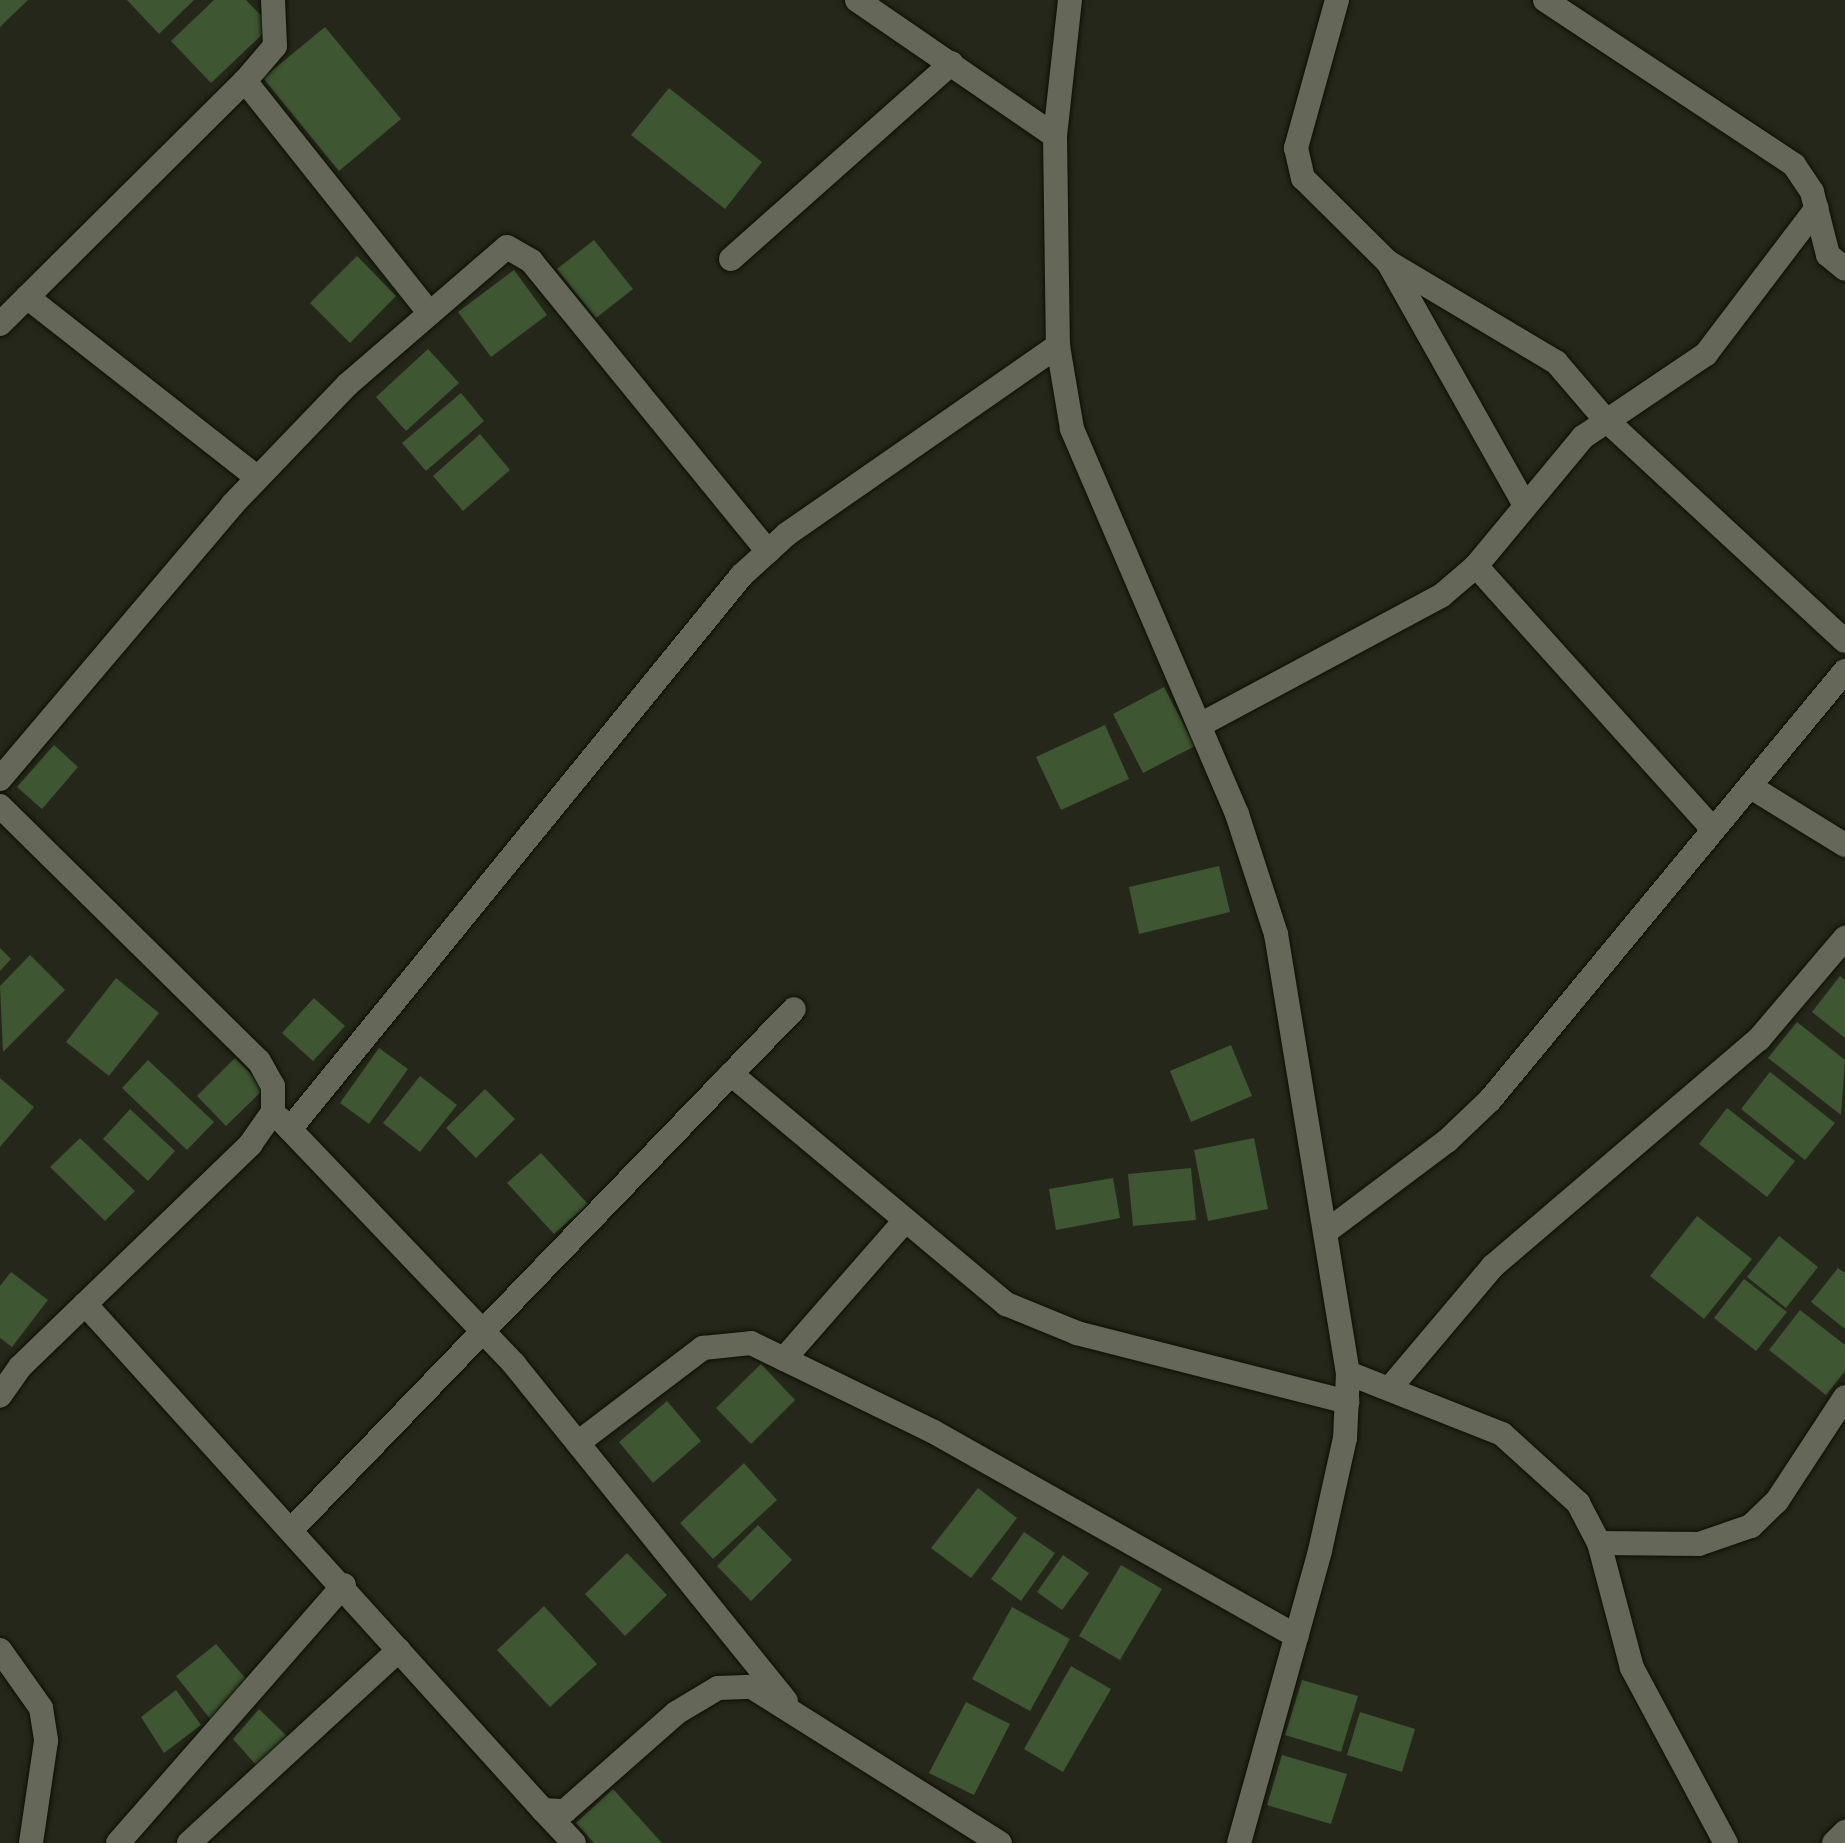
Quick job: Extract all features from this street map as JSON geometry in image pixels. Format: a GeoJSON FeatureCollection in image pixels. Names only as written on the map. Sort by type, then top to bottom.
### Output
{"type":"FeatureCollection","features":[{"type":"Feature","properties":{"kind":"street"},"geometry":{"type":"LineString","coordinates":[[0,324],[245,81],[275,46],[273,0]]}},
{"type":"Feature","properties":{"kind":"street"},"geometry":{"type":"LineString","coordinates":[[857,0],[1055,136]]}},
{"type":"Feature","properties":{"kind":"street"},"geometry":{"type":"LineString","coordinates":[[1070,0],[1055,136],[1058,346],[1072,429],[1200,725],[1276,934],[1348,1373],[1345,1438],[1296,1636],[1239,1843]]}},
{"type":"Feature","properties":{"kind":"street"},"geometry":{"type":"LineString","coordinates":[[1337,0],[1296,148],[1303,178],[1320,202],[1388,262],[1556,362],[1604,418],[1845,641]]}},
{"type":"Feature","properties":{"kind":"street"},"geometry":{"type":"LineString","coordinates":[[1545,0],[1794,165],[1817,208],[1818,233],[1845,269]]}},
{"type":"Feature","properties":{"kind":"street"},"geometry":{"type":"LineString","coordinates":[[731,259],[952,63]]}},
{"type":"Feature","properties":{"kind":"street"},"geometry":{"type":"LineString","coordinates":[[245,81],[428,311]]}},
{"type":"Feature","properties":{"kind":"street"},"geometry":{"type":"LineString","coordinates":[[1200,725],[1400,620],[1476,566],[1525,505],[1604,418],[1706,354],[1817,208]]}},
{"type":"Feature","properties":{"kind":"street"},"geometry":{"type":"LineString","coordinates":[[0,779],[258,478],[428,311],[495,254],[520,252],[768,552]]}},
{"type":"Feature","properties":{"kind":"street"},"geometry":{"type":"LineString","coordinates":[[1388,262],[1525,505]]}},
{"type":"Feature","properties":{"kind":"street"},"geometry":{"type":"LineString","coordinates":[[27,297],[258,478]]}},
{"type":"Feature","properties":{"kind":"street"},"geometry":{"type":"LineString","coordinates":[[0,1396],[85,1304],[251,1144],[282,1120],[702,618],[768,552],[1058,346]]}},
{"type":"Feature","properties":{"kind":"street"},"geometry":{"type":"LineString","coordinates":[[1476,566],[1713,829]]}},
{"type":"Feature","properties":{"kind":"street"},"geometry":{"type":"LineString","coordinates":[[1327,1231],[1447,1141],[1490,1100],[1845,671]]}},
{"type":"Feature","properties":{"kind":"street"},"geometry":{"type":"LineString","coordinates":[[1751,787],[1845,845]]}},
{"type":"Feature","properties":{"kind":"street"},"geometry":{"type":"LineString","coordinates":[[0,806],[259,1061],[273,1086],[282,1120],[482,1331],[579,1442],[789,1705]]}},
{"type":"Feature","properties":{"kind":"street"},"geometry":{"type":"LineString","coordinates":[[1390,1388],[1493,1266],[1759,1039],[1845,938]]}},
{"type":"Feature","properties":{"kind":"street"},"geometry":{"type":"LineString","coordinates":[[293,1528],[794,1009]]}},
{"type":"Feature","properties":{"kind":"street"},"geometry":{"type":"LineString","coordinates":[[731,1074],[996,1297],[1039,1321],[1347,1402]]}},
{"type":"Feature","properties":{"kind":"street"},"geometry":{"type":"LineString","coordinates":[[784,1359],[905,1221]]}},
{"type":"Feature","properties":{"kind":"street"},"geometry":{"type":"LineString","coordinates":[[85,1304],[344,1585],[543,1810],[558,1838]]}},
{"type":"Feature","properties":{"kind":"street"},"geometry":{"type":"LineString","coordinates":[[579,1442],[703,1348],[740,1341],[934,1432],[1296,1636]]}},
{"type":"Feature","properties":{"kind":"street"},"geometry":{"type":"LineString","coordinates":[[1348,1373],[1502,1434],[1578,1503],[1599,1543],[1632,1668],[1726,1843]]}},
{"type":"Feature","properties":{"kind":"street"},"geometry":{"type":"LineString","coordinates":[[1599,1543],[1699,1544],[1751,1526],[1777,1501],[1845,1397]]}},
{"type":"Feature","properties":{"kind":"street"},"geometry":{"type":"LineString","coordinates":[[118,1843],[344,1585]]}},
{"type":"Feature","properties":{"kind":"street"},"geometry":{"type":"LineString","coordinates":[[0,1650],[41,1708],[46,1741],[31,1843]]}},
{"type":"Feature","properties":{"kind":"street"},"geometry":{"type":"LineString","coordinates":[[189,1843],[399,1650]]}},
{"type":"Feature","properties":{"kind":"street"},"geometry":{"type":"LineString","coordinates":[[543,1810],[565,1811],[676,1713],[718,1688],[752,1687],[789,1705],[1000,1843]]}},
{"type":"Feature","properties":{"kind":"street"},"geometry":{"type":"LineString","coordinates":[[1834,1843],[1845,1832]]}},
{"type":"Feature","properties":{"kind":"building"},"geometry":{"type":"Polygon","coordinates":[[[0,0],[28,0],[0,27],[0,0]]]}},
{"type":"Feature","properties":{"kind":"building"},"geometry":{"type":"Polygon","coordinates":[[[127,0],[194,0],[159,34],[127,0]]]}},
{"type":"Feature","properties":{"kind":"building"},"geometry":{"type":"Polygon","coordinates":[[[214,0],[246,0],[271,26],[211,83],[171,41],[214,0]]]}},
{"type":"Feature","properties":{"kind":"building"},"geometry":{"type":"Polygon","coordinates":[[[325,27],[401,119],[339,171],[263,78],[325,27]]]}},
{"type":"Feature","properties":{"kind":"building"},"geometry":{"type":"Polygon","coordinates":[[[669,88],[762,162],[725,209],[631,135],[669,88]]]}},
{"type":"Feature","properties":{"kind":"building"},"geometry":{"type":"Polygon","coordinates":[[[594,240],[633,289],[596,318],[557,269],[594,240]]]}},
{"type":"Feature","properties":{"kind":"building"},"geometry":{"type":"Polygon","coordinates":[[[357,256],[396,296],[350,343],[310,303],[357,256]]]}},
{"type":"Feature","properties":{"kind":"building"},"geometry":{"type":"Polygon","coordinates":[[[514,270],[547,315],[491,357],[458,312],[514,270]]]}},
{"type":"Feature","properties":{"kind":"building"},"geometry":{"type":"Polygon","coordinates":[[[428,349],[459,383],[406,431],[376,397],[428,349]]]}},
{"type":"Feature","properties":{"kind":"building"},"geometry":{"type":"Polygon","coordinates":[[[461,393],[484,421],[426,471],[402,443],[461,393]]]}},
{"type":"Feature","properties":{"kind":"building"},"geometry":{"type":"Polygon","coordinates":[[[480,434],[510,470],[463,511],[433,476],[480,434]]]}},
{"type":"Feature","properties":{"kind":"building"},"geometry":{"type":"Polygon","coordinates":[[[1164,687],[1195,746],[1143,773],[1113,714],[1164,687]]]}},
{"type":"Feature","properties":{"kind":"building"},"geometry":{"type":"Polygon","coordinates":[[[1105,725],[1129,779],[1061,810],[1036,757],[1105,725]]]}},
{"type":"Feature","properties":{"kind":"building"},"geometry":{"type":"Polygon","coordinates":[[[54,745],[78,767],[42,809],[17,787],[54,745]]]}},
{"type":"Feature","properties":{"kind":"building"},"geometry":{"type":"Polygon","coordinates":[[[1219,866],[1230,912],[1139,934],[1129,887],[1219,866]]]}},
{"type":"Feature","properties":{"kind":"building"},"geometry":{"type":"Polygon","coordinates":[[[0,948],[11,959],[0,971],[0,948]]]}},
{"type":"Feature","properties":{"kind":"building"},"geometry":{"type":"Polygon","coordinates":[[[30,955],[65,990],[3,1052],[0,986],[30,955]]]}},
{"type":"Feature","properties":{"kind":"building"},"geometry":{"type":"Polygon","coordinates":[[[1840,976],[1845,980],[1845,1038],[1812,1012],[1840,976]]]}},
{"type":"Feature","properties":{"kind":"building"},"geometry":{"type":"Polygon","coordinates":[[[116,978],[159,1013],[109,1076],[66,1042],[116,978]]]}},
{"type":"Feature","properties":{"kind":"building"},"geometry":{"type":"Polygon","coordinates":[[[314,998],[345,1026],[313,1061],[282,1033],[314,998]]]}},
{"type":"Feature","properties":{"kind":"building"},"geometry":{"type":"Polygon","coordinates":[[[1797,1022],[1845,1060],[1841,1115],[1768,1058],[1797,1022]]]}},
{"type":"Feature","properties":{"kind":"building"},"geometry":{"type":"Polygon","coordinates":[[[1231,1045],[1252,1096],[1191,1122],[1170,1071],[1231,1045]]]}},
{"type":"Feature","properties":{"kind":"building"},"geometry":{"type":"Polygon","coordinates":[[[379,1048],[408,1069],[369,1124],[340,1103],[379,1048]]]}},
{"type":"Feature","properties":{"kind":"building"},"geometry":{"type":"Polygon","coordinates":[[[235,1058],[265,1088],[226,1126],[197,1096],[235,1058]]]}},
{"type":"Feature","properties":{"kind":"building"},"geometry":{"type":"Polygon","coordinates":[[[148,1060],[214,1122],[187,1150],[122,1088],[148,1060]]]}},
{"type":"Feature","properties":{"kind":"building"},"geometry":{"type":"Polygon","coordinates":[[[1770,1072],[1835,1123],[1805,1160],[1741,1109],[1770,1072]]]}},
{"type":"Feature","properties":{"kind":"building"},"geometry":{"type":"Polygon","coordinates":[[[420,1076],[457,1105],[420,1152],[383,1123],[420,1076]]]}},
{"type":"Feature","properties":{"kind":"building"},"geometry":{"type":"Polygon","coordinates":[[[0,1078],[34,1107],[0,1147],[0,1078]]]}},
{"type":"Feature","properties":{"kind":"building"},"geometry":{"type":"Polygon","coordinates":[[[485,1089],[515,1119],[476,1158],[446,1128],[485,1089]]]}},
{"type":"Feature","properties":{"kind":"building"},"geometry":{"type":"Polygon","coordinates":[[[1727,1108],[1795,1161],[1767,1197],[1699,1144],[1727,1108]]]}},
{"type":"Feature","properties":{"kind":"building"},"geometry":{"type":"Polygon","coordinates":[[[130,1109],[175,1151],[148,1181],[103,1139],[130,1109]]]}},
{"type":"Feature","properties":{"kind":"building"},"geometry":{"type":"Polygon","coordinates":[[[80,1138],[135,1191],[105,1221],[50,1167],[80,1138]]]}},
{"type":"Feature","properties":{"kind":"building"},"geometry":{"type":"Polygon","coordinates":[[[1254,1138],[1268,1209],[1208,1221],[1194,1150],[1254,1138]]]}},
{"type":"Feature","properties":{"kind":"building"},"geometry":{"type":"Polygon","coordinates":[[[541,1153],[588,1204],[554,1234],[507,1183],[541,1153]]]}},
{"type":"Feature","properties":{"kind":"building"},"geometry":{"type":"Polygon","coordinates":[[[1191,1168],[1196,1220],[1133,1226],[1128,1174],[1191,1168]]]}},
{"type":"Feature","properties":{"kind":"building"},"geometry":{"type":"Polygon","coordinates":[[[1113,1178],[1120,1218],[1056,1230],[1049,1189],[1113,1178]]]}},
{"type":"Feature","properties":{"kind":"building"},"geometry":{"type":"Polygon","coordinates":[[[1697,1216],[1752,1259],[1704,1319],[1650,1276],[1697,1216]]]}},
{"type":"Feature","properties":{"kind":"building"},"geometry":{"type":"Polygon","coordinates":[[[1779,1236],[1818,1267],[1786,1308],[1747,1277],[1779,1236]]]}},
{"type":"Feature","properties":{"kind":"building"},"geometry":{"type":"Polygon","coordinates":[[[1838,1268],[1845,1273],[1845,1329],[1811,1302],[1838,1268]]]}},
{"type":"Feature","properties":{"kind":"building"},"geometry":{"type":"Polygon","coordinates":[[[11,1272],[48,1300],[12,1347],[0,1338],[0,1286],[11,1272]]]}},
{"type":"Feature","properties":{"kind":"building"},"geometry":{"type":"Polygon","coordinates":[[[1744,1279],[1787,1312],[1756,1351],[1714,1318],[1744,1279]]]}},
{"type":"Feature","properties":{"kind":"building"},"geometry":{"type":"Polygon","coordinates":[[[1800,1310],[1845,1345],[1845,1371],[1826,1395],[1769,1350],[1800,1310]]]}},
{"type":"Feature","properties":{"kind":"building"},"geometry":{"type":"Polygon","coordinates":[[[761,1364],[795,1400],[751,1444],[716,1408],[761,1364]]]}},
{"type":"Feature","properties":{"kind":"building"},"geometry":{"type":"Polygon","coordinates":[[[667,1401],[701,1441],[653,1483],[619,1442],[667,1401]]]}},
{"type":"Feature","properties":{"kind":"building"},"geometry":{"type":"Polygon","coordinates":[[[744,1463],[777,1500],[713,1559],[680,1523],[744,1463]]]}},
{"type":"Feature","properties":{"kind":"building"},"geometry":{"type":"Polygon","coordinates":[[[978,1488],[1017,1518],[971,1578],[931,1548],[978,1488]]]}},
{"type":"Feature","properties":{"kind":"building"},"geometry":{"type":"Polygon","coordinates":[[[758,1525],[792,1560],[751,1601],[717,1566],[758,1525]]]}},
{"type":"Feature","properties":{"kind":"building"},"geometry":{"type":"Polygon","coordinates":[[[1024,1532],[1055,1553],[1021,1601],[991,1579],[1024,1532]]]}},
{"type":"Feature","properties":{"kind":"building"},"geometry":{"type":"Polygon","coordinates":[[[627,1553],[667,1595],[625,1636],[585,1594],[627,1553]]]}},
{"type":"Feature","properties":{"kind":"building"},"geometry":{"type":"Polygon","coordinates":[[[1063,1555],[1089,1573],[1062,1610],[1037,1592],[1063,1555]]]}},
{"type":"Feature","properties":{"kind":"building"},"geometry":{"type":"Polygon","coordinates":[[[1121,1565],[1162,1589],[1120,1660],[1079,1636],[1121,1565]]]}},
{"type":"Feature","properties":{"kind":"building"},"geometry":{"type":"Polygon","coordinates":[[[544,1606],[597,1664],[550,1707],[497,1650],[544,1606]]]}},
{"type":"Feature","properties":{"kind":"building"},"geometry":{"type":"Polygon","coordinates":[[[1012,1607],[1070,1639],[1030,1711],[972,1679],[1012,1607]]]}},
{"type":"Feature","properties":{"kind":"building"},"geometry":{"type":"Polygon","coordinates":[[[216,1644],[246,1679],[211,1720],[176,1676],[216,1644]]]}},
{"type":"Feature","properties":{"kind":"building"},"geometry":{"type":"Polygon","coordinates":[[[1071,1666],[1111,1689],[1063,1772],[1024,1749],[1071,1666]]]}},
{"type":"Feature","properties":{"kind":"building"},"geometry":{"type":"Polygon","coordinates":[[[1302,1680],[1358,1696],[1341,1752],[1285,1735],[1302,1680]]]}},
{"type":"Feature","properties":{"kind":"building"},"geometry":{"type":"Polygon","coordinates":[[[176,1690],[201,1725],[164,1753],[141,1717],[176,1690]]]}},
{"type":"Feature","properties":{"kind":"building"},"geometry":{"type":"Polygon","coordinates":[[[966,1702],[1010,1724],[974,1795],[929,1773],[966,1702]]]}},
{"type":"Feature","properties":{"kind":"building"},"geometry":{"type":"Polygon","coordinates":[[[259,1709],[290,1739],[257,1766],[233,1739],[259,1709]]]}},
{"type":"Feature","properties":{"kind":"building"},"geometry":{"type":"Polygon","coordinates":[[[1360,1712],[1415,1729],[1402,1772],[1347,1755],[1360,1712]]]}},
{"type":"Feature","properties":{"kind":"building"},"geometry":{"type":"Polygon","coordinates":[[[1282,1755],[1347,1774],[1331,1824],[1267,1805],[1282,1755]]]}},
{"type":"Feature","properties":{"kind":"building"},"geometry":{"type":"Polygon","coordinates":[[[613,1789],[662,1843],[594,1843],[576,1823],[613,1789]]]}}]}
